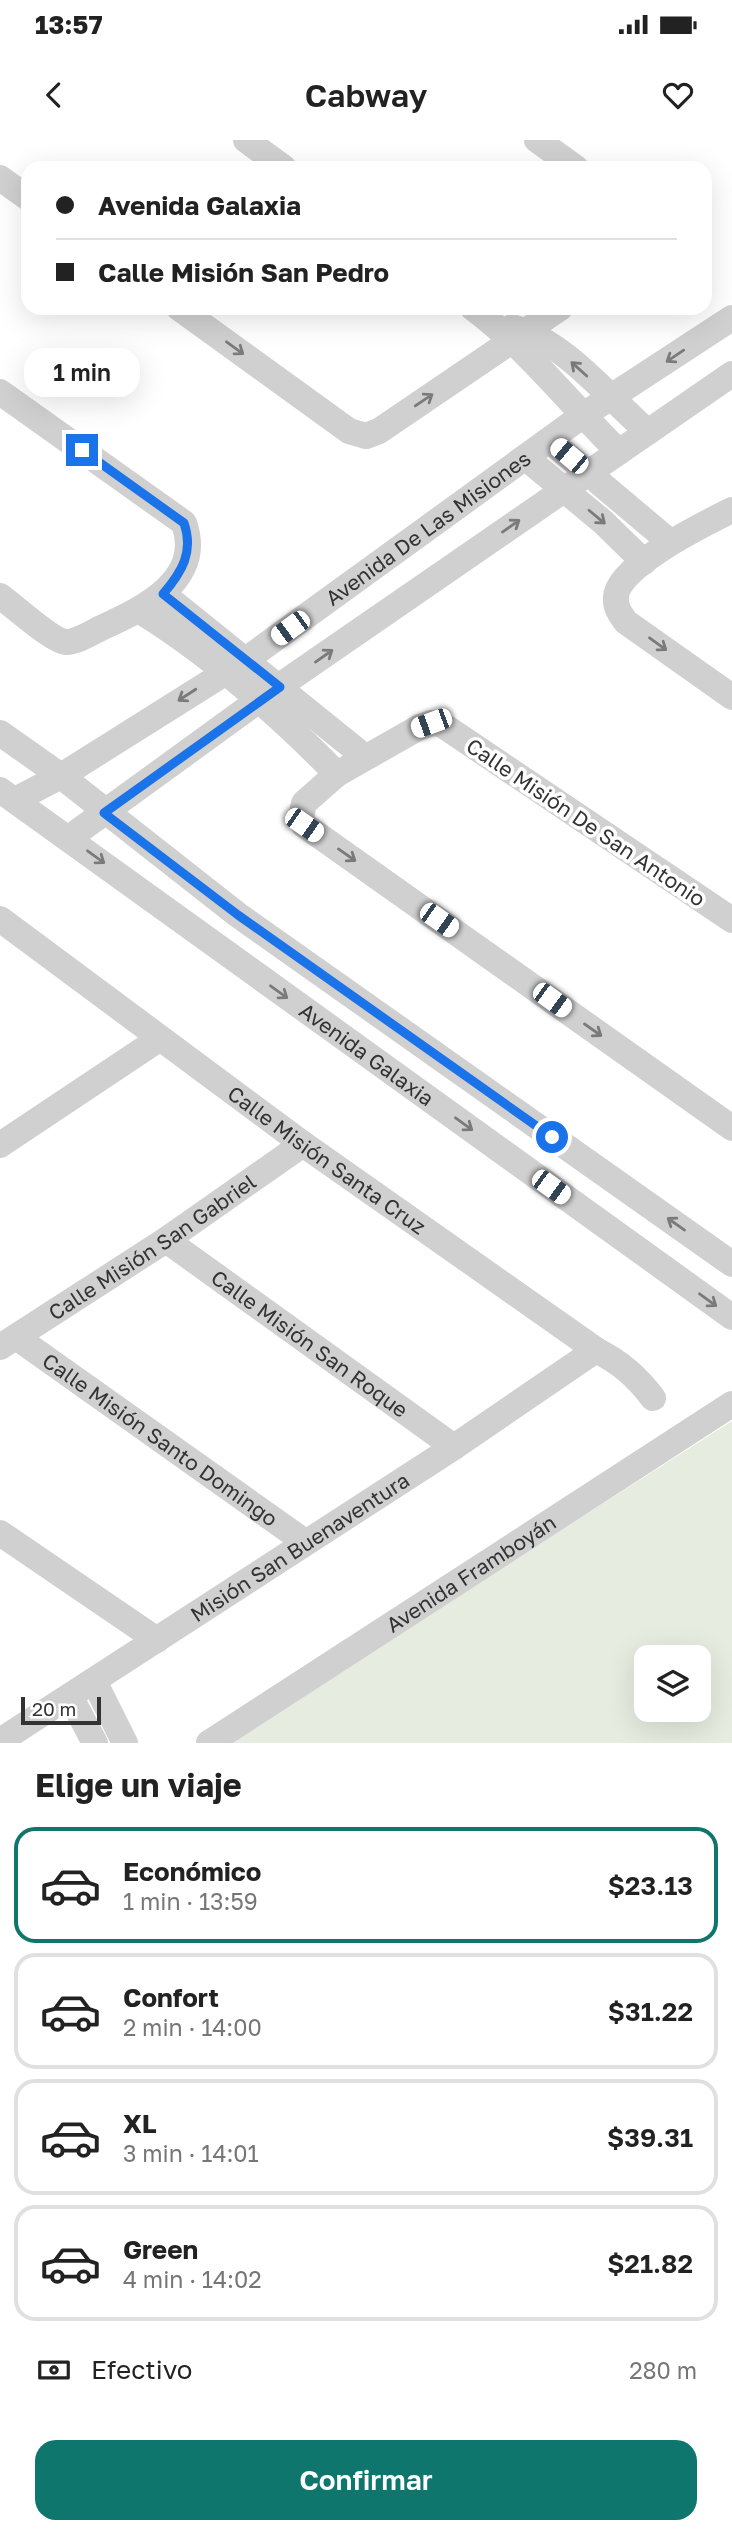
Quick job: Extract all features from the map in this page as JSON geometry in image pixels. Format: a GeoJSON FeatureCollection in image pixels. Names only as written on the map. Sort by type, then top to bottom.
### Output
{"type":"FeatureCollection","features":[{"type":"Feature","properties":{"kind":"street"},"geometry":{"type":"LineString","coordinates":[[246,140],[274,161]]}},
{"type":"Feature","properties":{"kind":"street"},"geometry":{"type":"LineString","coordinates":[[537,140],[566,161]]}},
{"type":"Feature","properties":{"kind":"street"},"geometry":{"type":"LineString","coordinates":[[0,178],[21,193]]}},
{"type":"Feature","properties":{"kind":"street"},"geometry":{"type":"LineString","coordinates":[[189,315],[349,431],[366,436],[379,431],[550,315]]}},
{"type":"Feature","properties":{"kind":"street"},"geometry":{"type":"LineString","coordinates":[[483,315],[571,362],[648,432]]}},
{"type":"Feature","properties":{"kind":"street","name":"Avenida De Las Misiones"},"geometry":{"type":"LineString","coordinates":[[7,795],[61,776],[236,665],[551,441],[582,416],[611,400],[732,318]]}},
{"type":"Feature","properties":{"kind":"street"},"geometry":{"type":"LineString","coordinates":[[518,336],[582,416],[619,452]]}},
{"type":"Feature","properties":{"kind":"street","name":"Avenida De Las Misiones"},"geometry":{"type":"LineString","coordinates":[[69,838],[270,693],[732,374]]}},
{"type":"Feature","properties":{"kind":"street"},"geometry":{"type":"LineString","coordinates":[[0,392],[184,523],[190,539],[178,577],[163,594],[140,611],[64,642],[0,596]]}},
{"type":"Feature","properties":{"kind":"street"},"geometry":{"type":"LineString","coordinates":[[551,441],[670,542]]}},
{"type":"Feature","properties":{"kind":"street"},"geometry":{"type":"LineString","coordinates":[[526,458],[644,562]]}},
{"type":"Feature","properties":{"kind":"street"},"geometry":{"type":"LineString","coordinates":[[732,510],[670,542],[620,584],[615,596],[618,611],[626,622],[732,697]]}},
{"type":"Feature","properties":{"kind":"street"},"geometry":{"type":"LineString","coordinates":[[163,594],[236,665],[270,693],[365,757]]}},
{"type":"Feature","properties":{"kind":"street"},"geometry":{"type":"LineString","coordinates":[[140,611],[236,665]]}},
{"type":"Feature","properties":{"kind":"street"},"geometry":{"type":"LineString","coordinates":[[270,693],[337,774]]}},
{"type":"Feature","properties":{"kind":"street","name":"Calle Misión De San Antonio"},"geometry":{"type":"LineString","coordinates":[[732,920],[441,724],[431,723],[418,727],[365,757],[337,774],[304,803],[301,817],[304,825],[732,1128]]}},
{"type":"Feature","properties":{"kind":"street","name":"Avenida Galaxia"},"geometry":{"type":"LineString","coordinates":[[0,733],[61,776],[104,813],[238,915],[732,1264]]}},
{"type":"Feature","properties":{"kind":"street","name":"Avenida Galaxia"},"geometry":{"type":"LineString","coordinates":[[7,795],[732,1317]]}},
{"type":"Feature","properties":{"kind":"street"},"geometry":{"type":"LineString","coordinates":[[211,942],[238,915]]}},
{"type":"Feature","properties":{"kind":"street","name":"Calle Misión Santa Cruz"},"geometry":{"type":"LineString","coordinates":[[5,930],[303,1144],[596,1350],[634,1373],[653,1398]]}},
{"type":"Feature","properties":{"kind":"street"},"geometry":{"type":"LineString","coordinates":[[0,1145],[159,1039]]}},
{"type":"Feature","properties":{"kind":"street","name":"Calle Misión San Gabriel"},"geometry":{"type":"LineString","coordinates":[[8,1342],[166,1240],[303,1144]]}},
{"type":"Feature","properties":{"kind":"street","name":"Calle Misión San Roque"},"geometry":{"type":"LineString","coordinates":[[166,1240],[454,1447]]}},
{"type":"Feature","properties":{"kind":"street","name":"Calle Misión Santo Domingo"},"geometry":{"type":"LineString","coordinates":[[8,1342],[305,1542]]}},
{"type":"Feature","properties":{"kind":"street","name":"Misión San Buenaventura"},"geometry":{"type":"LineString","coordinates":[[0,1741],[454,1447],[596,1350]]}},
{"type":"Feature","properties":{"kind":"street","name":"Avenida Framboyán"},"geometry":{"type":"LineString","coordinates":[[209,1743],[732,1404]]}},
{"type":"Feature","properties":{"kind":"street"},"geometry":{"type":"LineString","coordinates":[[0,1534],[157,1640]]}},
{"type":"Feature","properties":{"kind":"street"},"geometry":{"type":"LineString","coordinates":[[94,1681],[125,1743]]}},
{"type":"Feature","properties":{"kind":"street"},"geometry":{"type":"LineString","coordinates":[[70,1696],[95,1743]]}},
{"type":"Feature","properties":{"kind":"shaded area"},"geometry":{"type":"Polygon","coordinates":[[[732,1421],[732,1743],[228,1743],[732,1421]]]}},
{"type":"Feature","properties":{"kind":"route"},"geometry":{"type":"LineString","coordinates":[[82,450],[184,523],[190,539],[185,561],[178,577],[163,594],[280,687],[104,813],[238,915],[552,1137]]}}]}
